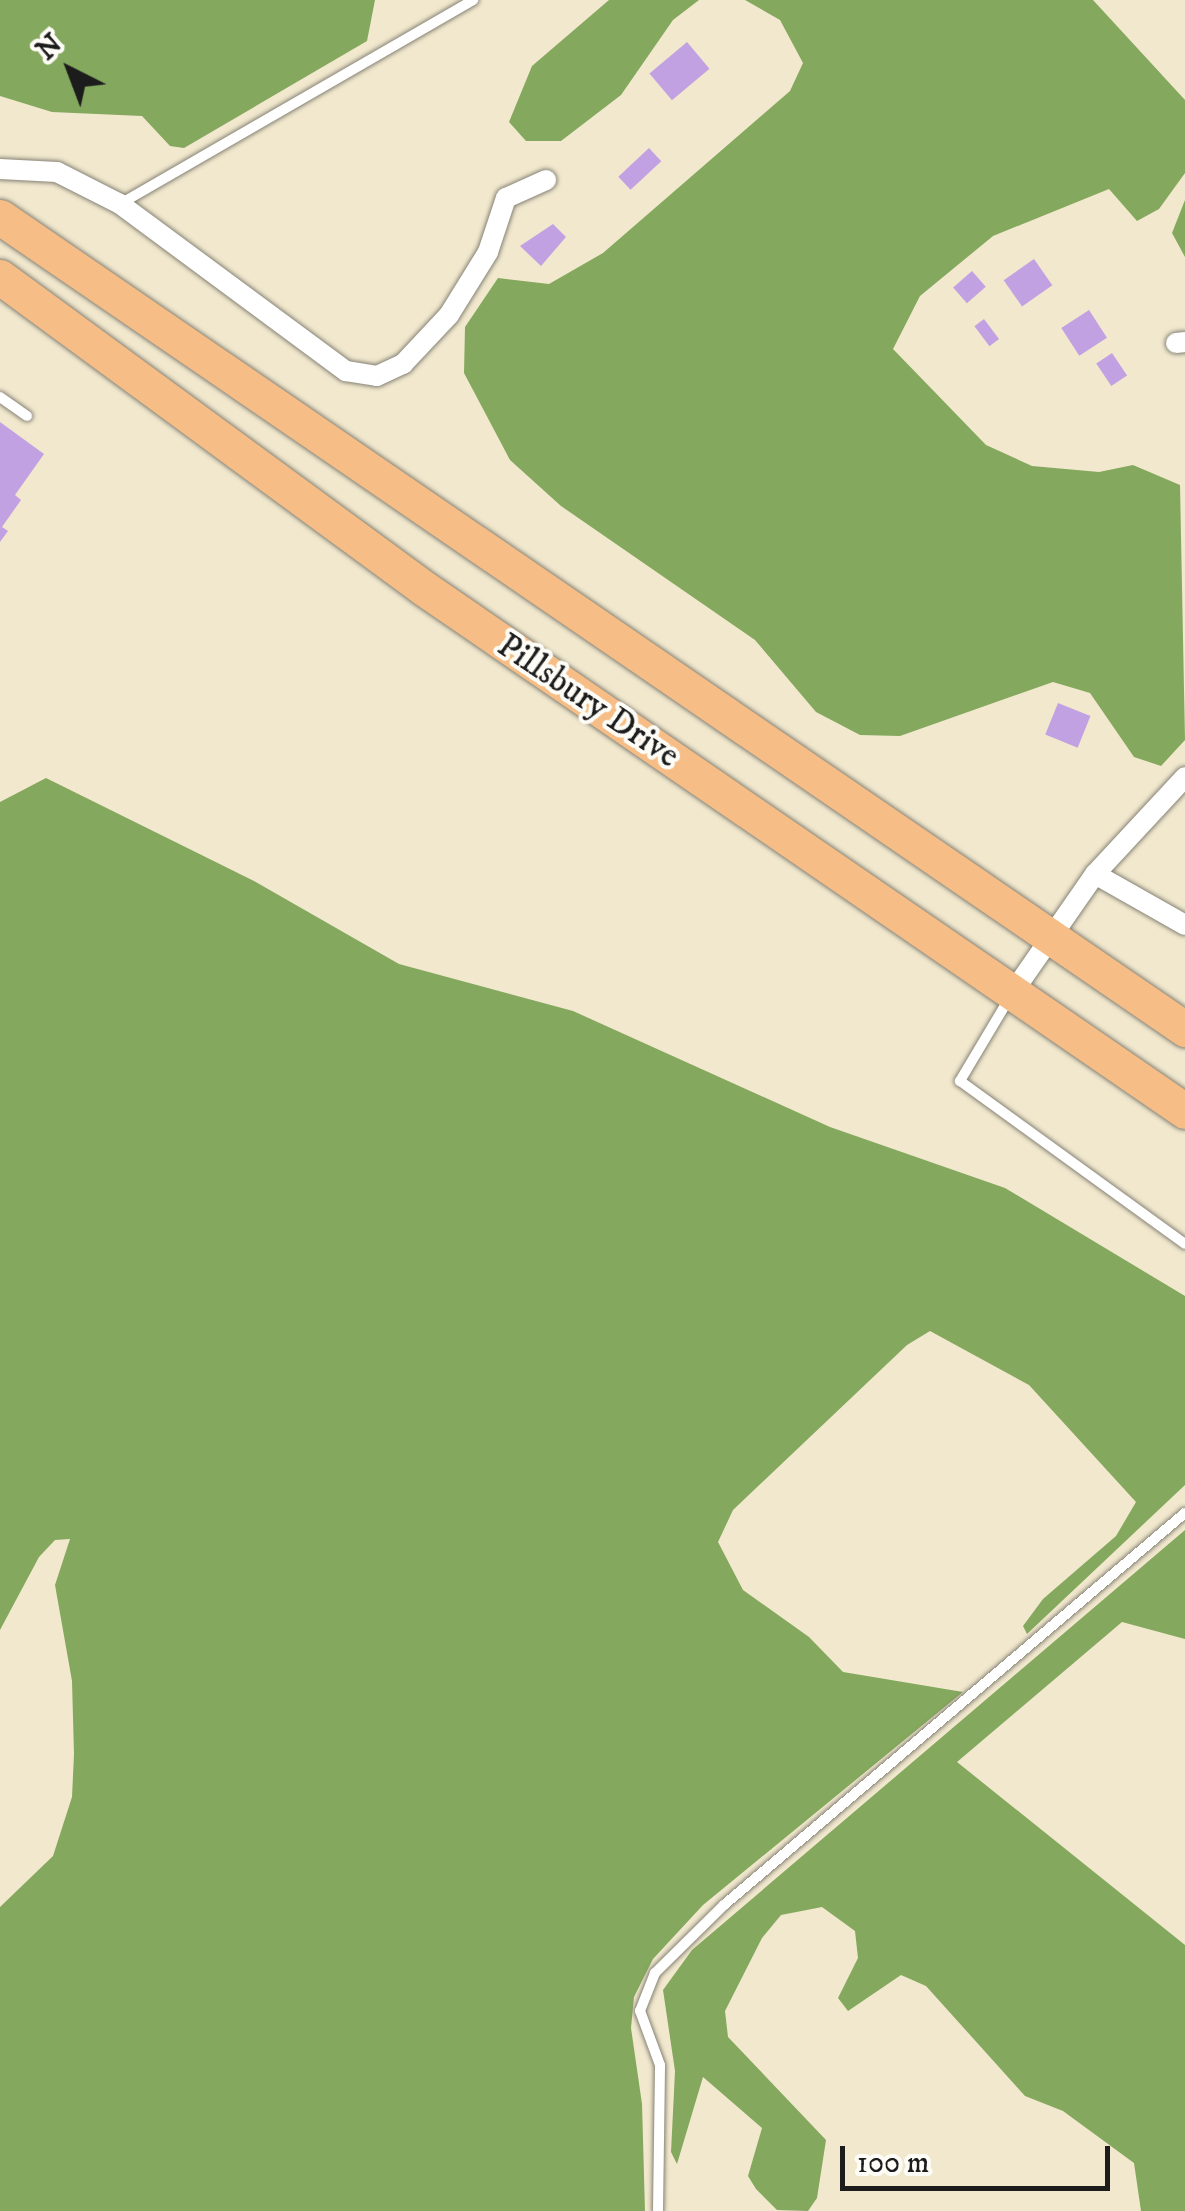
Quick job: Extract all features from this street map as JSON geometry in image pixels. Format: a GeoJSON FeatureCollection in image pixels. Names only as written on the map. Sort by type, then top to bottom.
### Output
{"type":"FeatureCollection","features":[{"type":"Feature","properties":{"kind":"highway","name":"Pillsbury Drive"},"geometry":{"type":"LineString","coordinates":[[0,217],[1185,1029]]}},
{"type":"Feature","properties":{"kind":"highway","name":"Pillsbury Drive"},"geometry":{"type":"LineString","coordinates":[[0,278],[425,589],[1185,1111]]}},
{"type":"Feature","properties":{"kind":"street"},"geometry":{"type":"LineString","coordinates":[[0,170],[57,172],[120,204],[346,371],[377,376],[403,364],[448,314],[488,252],[506,198],[546,180]]}},
{"type":"Feature","properties":{"kind":"street"},"geometry":{"type":"LineString","coordinates":[[1013,992],[1094,874],[1185,777]]}},
{"type":"Feature","properties":{"kind":"street"},"geometry":{"type":"LineString","coordinates":[[1094,874],[1185,925]]}},
{"type":"Feature","properties":{"kind":"lane"},"geometry":{"type":"LineString","coordinates":[[120,204],[473,0]]}},
{"type":"Feature","properties":{"kind":"lane"},"geometry":{"type":"LineString","coordinates":[[0,397],[27,416]]}},
{"type":"Feature","properties":{"kind":"lane"},"geometry":{"type":"LineString","coordinates":[[1013,992],[960,1081],[1185,1244]]}},
{"type":"Feature","properties":{"kind":"lane"},"geometry":{"type":"LineString","coordinates":[[658,2211],[660,2065],[640,2011],[655,1972],[724,1905],[1185,1513]]}},
{"type":"Feature","properties":{"kind":"green space"},"geometry":{"type":"Polygon","coordinates":[[[0,0],[375,0],[367,41],[184,148],[170,146],[142,116],[52,112],[0,96],[0,0]]]}},
{"type":"Feature","properties":{"kind":"green space"},"geometry":{"type":"Polygon","coordinates":[[[609,0],[699,0],[673,20],[621,95],[561,141],[526,141],[509,122],[532,66],[609,0]]]}},
{"type":"Feature","properties":{"kind":"green space"},"geometry":{"type":"Polygon","coordinates":[[[745,0],[1093,0],[1185,100],[1185,173],[1159,209],[1137,221],[1109,189],[993,236],[920,296],[893,349],[986,445],[1032,466],[1099,472],[1133,465],[1180,485],[1185,740],[1161,766],[1134,757],[1090,693],[1053,682],[900,736],[860,735],[816,712],[755,640],[561,506],[510,460],[464,373],[465,327],[498,278],[549,284],[603,253],[790,91],[803,63],[780,20],[745,0]]]}},
{"type":"Feature","properties":{"kind":"green space"},"geometry":{"type":"Polygon","coordinates":[[[1185,200],[1185,257],[1172,233],[1185,200]]]}},
{"type":"Feature","properties":{"kind":"green space"},"geometry":{"type":"Polygon","coordinates":[[[46,778],[254,881],[399,964],[573,1011],[830,1127],[1005,1188],[1185,1296],[1185,1485],[1027,1634],[1023,1626],[1043,1599],[1116,1536],[1136,1502],[1029,1385],[930,1331],[907,1345],[733,1510],[718,1542],[743,1590],[809,1637],[843,1672],[963,1692],[703,1905],[653,1959],[634,1997],[631,2028],[642,2104],[645,2211],[0,2211],[0,1907],[53,1856],[72,1797],[74,1754],[72,1681],[55,1585],[70,1539],[55,1540],[39,1557],[0,1630],[0,802],[46,778]]]}},
{"type":"Feature","properties":{"kind":"green space"},"geometry":{"type":"Polygon","coordinates":[[[1185,1530],[1185,1639],[1122,1622],[957,1762],[1185,1945],[1185,2211],[1141,2211],[1134,2163],[1063,2111],[1025,2096],[926,1986],[901,1975],[848,2011],[838,1998],[858,1958],[855,1931],[822,1907],[781,1915],[762,1938],[725,2011],[728,2037],[826,2140],[817,2198],[808,2211],[777,2210],[756,2189],[748,2176],[762,2128],[703,2077],[677,2164],[671,2152],[675,2071],[663,1990],[692,1950],[1185,1530]]]}},
{"type":"Feature","properties":{"kind":"building"},"geometry":{"type":"Polygon","coordinates":[[[687,42],[709,69],[672,100],[649,73],[687,42]]]}},
{"type":"Feature","properties":{"kind":"building"},"geometry":{"type":"Polygon","coordinates":[[[649,148],[661,161],[631,190],[618,177],[649,148]]]}},
{"type":"Feature","properties":{"kind":"building"},"geometry":{"type":"Polygon","coordinates":[[[553,224],[566,237],[541,266],[520,246],[553,224]]]}},
{"type":"Feature","properties":{"kind":"building"},"geometry":{"type":"Polygon","coordinates":[[[1034,259],[1052,285],[1022,306],[1004,280],[1034,259]]]}},
{"type":"Feature","properties":{"kind":"building"},"geometry":{"type":"Polygon","coordinates":[[[972,271],[986,287],[967,303],[953,287],[972,271]]]}},
{"type":"Feature","properties":{"kind":"building"},"geometry":{"type":"Polygon","coordinates":[[[1089,310],[1107,338],[1079,356],[1061,328],[1089,310]]]}},
{"type":"Feature","properties":{"kind":"building"},"geometry":{"type":"Polygon","coordinates":[[[984,319],[999,339],[989,346],[974,326],[984,319]]]}},
{"type":"Feature","properties":{"kind":"building"},"geometry":{"type":"Polygon","coordinates":[[[1112,353],[1127,375],[1111,386],[1096,364],[1112,353]]]}},
{"type":"Feature","properties":{"kind":"building"},"geometry":{"type":"Polygon","coordinates":[[[0,422],[44,454],[15,495],[21,500],[2,527],[8,531],[0,542],[0,422]]]}},
{"type":"Feature","properties":{"kind":"building"},"geometry":{"type":"Polygon","coordinates":[[[1058,703],[1090,716],[1078,748],[1045,735],[1058,703]]]}}]}
